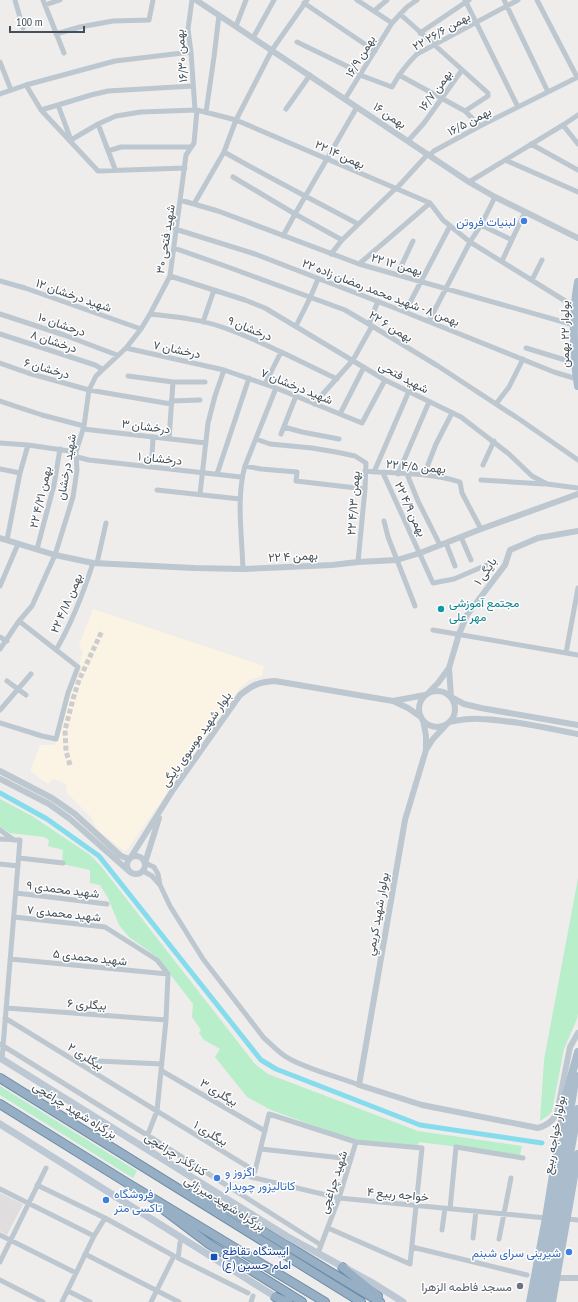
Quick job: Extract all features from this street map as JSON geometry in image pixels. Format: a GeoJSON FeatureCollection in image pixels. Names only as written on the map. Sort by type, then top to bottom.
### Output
{"type":"FeatureCollection","features":[{"type":"Feature","properties":{"kind":"highway"},"geometry":{"type":"LineString","coordinates":[[0,1071],[52,1110]]}},
{"type":"Feature","properties":{"kind":"highway","name":"بزرگراه شهید چراغچی"},"geometry":{"type":"LineString","coordinates":[[0,1078],[137,1163]]}},
{"type":"Feature","properties":{"kind":"highway"},"geometry":{"type":"LineString","coordinates":[[0,1104],[124,1182],[326,1302]]}},
{"type":"Feature","properties":{"kind":"highway"},"geometry":{"type":"LineString","coordinates":[[0,1109],[45,1132]]}},
{"type":"Feature","properties":{"kind":"highway"},"geometry":{"type":"LineString","coordinates":[[137,1163],[230,1211],[380,1302]]}},
{"type":"Feature","properties":{"kind":"highway","name":"بزرگراه شهید میرزائی"},"geometry":{"type":"LineString","coordinates":[[137,1163],[361,1302]]}},
{"type":"Feature","properties":{"kind":"highway"},"geometry":{"type":"LineString","coordinates":[[124,1182],[209,1244],[302,1302]]}},
{"type":"Feature","properties":{"kind":"highway"},"geometry":{"type":"LineString","coordinates":[[342,1267],[385,1302]]}},
{"type":"Feature","properties":{"kind":"highway"},"geometry":{"type":"LineString","coordinates":[[275,1296],[288,1302]]}},
{"type":"Feature","properties":{"kind":"main road","name":"بولوار ۲۲ بهمن"},"geometry":{"type":"LineString","coordinates":[[578,282],[574,325],[575,363],[578,382]]}},
{"type":"Feature","properties":{"kind":"main road"},"geometry":{"type":"LineString","coordinates":[[530,1302],[546,1218],[566,1095],[578,1052]]}},
{"type":"Feature","properties":{"kind":"main road","name":"کنارگذر چراغچی"},"geometry":{"type":"LineString","coordinates":[[1,1058],[288,1237],[371,1282],[403,1302]]}},
{"type":"Feature","properties":{"kind":"main road","name":"بولوار خواجه ربیع"},"geometry":{"type":"LineString","coordinates":[[556,1212],[578,1062]]}},
{"type":"Feature","properties":{"kind":"main road","name":"بولوار خواجه ربیع"},"geometry":{"type":"LineString","coordinates":[[556,1212],[578,1109]]}},
{"type":"Feature","properties":{"kind":"main road"},"geometry":{"type":"LineString","coordinates":[[0,1124],[275,1296],[282,1302]]}},
{"type":"Feature","properties":{"kind":"main road"},"geometry":{"type":"LineString","coordinates":[[552,1302],[578,1154]]}},
{"type":"Feature","properties":{"kind":"main road"},"geometry":{"type":"LineString","coordinates":[[537,1302],[556,1212]]}},
{"type":"Feature","properties":{"kind":"main road"},"geometry":{"type":"LineString","coordinates":[[544,1302],[556,1212]]}},
{"type":"Feature","properties":{"kind":"street"},"geometry":{"type":"LineString","coordinates":[[15,0],[23,28]]}},
{"type":"Feature","properties":{"kind":"street"},"geometry":{"type":"LineString","coordinates":[[60,0],[44,2],[64,53]]}},
{"type":"Feature","properties":{"kind":"street"},"geometry":{"type":"LineString","coordinates":[[56,34],[80,27],[113,22],[149,20],[153,0]]}},
{"type":"Feature","properties":{"kind":"street","name":"بهمن ۱۶/۳۰"},"geometry":{"type":"LineString","coordinates":[[180,200],[186,155],[196,138],[196,110],[193,86],[192,52],[188,29],[192,0]]}},
{"type":"Feature","properties":{"kind":"street","name":"بهمن ۱۶"},"geometry":{"type":"LineString","coordinates":[[196,0],[469,182],[495,197],[578,238]]}},
{"type":"Feature","properties":{"kind":"street"},"geometry":{"type":"LineString","coordinates":[[205,6],[208,0]]}},
{"type":"Feature","properties":{"kind":"street"},"geometry":{"type":"LineString","coordinates":[[236,26],[246,0]]}},
{"type":"Feature","properties":{"kind":"street"},"geometry":{"type":"LineString","coordinates":[[253,38],[274,0]]}},
{"type":"Feature","properties":{"kind":"street"},"geometry":{"type":"LineString","coordinates":[[358,0],[364,2],[392,23]]}},
{"type":"Feature","properties":{"kind":"street"},"geometry":{"type":"LineString","coordinates":[[374,11],[387,0]]}},
{"type":"Feature","properties":{"kind":"street","name":"بهمن ۱۶/۹"},"geometry":{"type":"LineString","coordinates":[[345,99],[392,23],[407,7],[417,0]]}},
{"type":"Feature","properties":{"kind":"street"},"geometry":{"type":"LineString","coordinates":[[504,0],[548,92]]}},
{"type":"Feature","properties":{"kind":"street","name":"۲۲ بهمن ۲۶/۶"},"geometry":{"type":"LineString","coordinates":[[360,74],[392,87],[406,65],[417,54],[518,0]]}},
{"type":"Feature","properties":{"kind":"street"},"geometry":{"type":"LineString","coordinates":[[538,0],[578,77]]}},
{"type":"Feature","properties":{"kind":"street"},"geometry":{"type":"LineString","coordinates":[[420,33],[467,1],[476,23],[518,107]]}},
{"type":"Feature","properties":{"kind":"street"},"geometry":{"type":"LineString","coordinates":[[194,204],[224,152],[236,120],[272,50],[306,2],[375,51]]}},
{"type":"Feature","properties":{"kind":"street"},"geometry":{"type":"LineString","coordinates":[[400,14],[489,95],[465,111]]}},
{"type":"Feature","properties":{"kind":"street"},"geometry":{"type":"LineString","coordinates":[[206,112],[219,15]]}},
{"type":"Feature","properties":{"kind":"street"},"geometry":{"type":"LineString","coordinates":[[297,42],[360,74]]}},
{"type":"Feature","properties":{"kind":"street"},"geometry":{"type":"LineString","coordinates":[[0,94],[26,85],[115,61],[192,52]]}},
{"type":"Feature","properties":{"kind":"street"},"geometry":{"type":"LineString","coordinates":[[0,62],[11,90]]}},
{"type":"Feature","properties":{"kind":"street","name":"بهمن ۱۶/۷"},"geometry":{"type":"LineString","coordinates":[[408,141],[424,123],[462,70]]}},
{"type":"Feature","properties":{"kind":"street"},"geometry":{"type":"LineString","coordinates":[[286,109],[310,75]]}},
{"type":"Feature","properties":{"kind":"street"},"geometry":{"type":"LineString","coordinates":[[399,75],[465,111],[480,126]]}},
{"type":"Feature","properties":{"kind":"street","name":"بهمن ۱۶/۵"},"geometry":{"type":"LineString","coordinates":[[331,254],[358,224],[434,151],[480,126],[578,77]]}},
{"type":"Feature","properties":{"kind":"street"},"geometry":{"type":"LineString","coordinates":[[26,85],[41,110],[98,170],[185,168]]}},
{"type":"Feature","properties":{"kind":"street"},"geometry":{"type":"LineString","coordinates":[[41,110],[91,94],[108,91],[193,86]]}},
{"type":"Feature","properties":{"kind":"street"},"geometry":{"type":"LineString","coordinates":[[58,105],[71,140]]}},
{"type":"Feature","properties":{"kind":"street"},"geometry":{"type":"LineString","coordinates":[[283,236],[358,107]]}},
{"type":"Feature","properties":{"kind":"street","name":"۲۲ بهمن ۱۴"},"geometry":{"type":"LineString","coordinates":[[71,140],[98,124],[116,116],[141,112],[196,110],[236,120],[430,204],[443,220],[470,242],[575,307]]}},
{"type":"Feature","properties":{"kind":"street"},"geometry":{"type":"LineString","coordinates":[[469,182],[578,115]]}},
{"type":"Feature","properties":{"kind":"street"},"geometry":{"type":"LineString","coordinates":[[98,124],[115,169]]}},
{"type":"Feature","properties":{"kind":"street"},"geometry":{"type":"LineString","coordinates":[[563,125],[578,144]]}},
{"type":"Feature","properties":{"kind":"street"},"geometry":{"type":"LineString","coordinates":[[531,144],[578,170]]}},
{"type":"Feature","properties":{"kind":"street"},"geometry":{"type":"LineString","coordinates":[[108,152],[121,148],[191,147]]}},
{"type":"Feature","properties":{"kind":"street"},"geometry":{"type":"LineString","coordinates":[[224,152],[358,224]]}},
{"type":"Feature","properties":{"kind":"street"},"geometry":{"type":"LineString","coordinates":[[505,160],[578,192]]}},
{"type":"Feature","properties":{"kind":"street"},"geometry":{"type":"LineString","coordinates":[[233,176],[295,214],[342,240]]}},
{"type":"Feature","properties":{"kind":"street"},"geometry":{"type":"LineString","coordinates":[[429,321],[445,288],[495,197]]}},
{"type":"Feature","properties":{"kind":"street","name":"شهید فتحی ۳۰"},"geometry":{"type":"LineString","coordinates":[[141,329],[170,276],[180,200],[218,211]]}},
{"type":"Feature","properties":{"kind":"street"},"geometry":{"type":"LineString","coordinates":[[359,264],[430,204]]}},
{"type":"Feature","properties":{"kind":"street","name":"۲۲ بهمن ۱۲"},"geometry":{"type":"LineString","coordinates":[[218,211],[359,264],[574,325]]}},
{"type":"Feature","properties":{"kind":"street"},"geometry":{"type":"LineString","coordinates":[[502,261],[525,212]]}},
{"type":"Feature","properties":{"kind":"street"},"geometry":{"type":"LineString","coordinates":[[481,224],[512,240]]}},
{"type":"Feature","properties":{"kind":"street"},"geometry":{"type":"LineString","coordinates":[[405,312],[450,226]]}},
{"type":"Feature","properties":{"kind":"street","name":"۲۲ بهمن ۸ - شهید محمد رمضان زاده"},"geometry":{"type":"LineString","coordinates":[[175,229],[255,254],[429,321],[578,382]]}},
{"type":"Feature","properties":{"kind":"street"},"geometry":{"type":"LineString","coordinates":[[397,275],[413,241]]}},
{"type":"Feature","properties":{"kind":"street","name":"۲۲ بهمن ۶"},"geometry":{"type":"LineString","coordinates":[[174,248],[345,310],[438,366],[578,460]]}},
{"type":"Feature","properties":{"kind":"street"},"geometry":{"type":"LineString","coordinates":[[532,280],[542,260]]}},
{"type":"Feature","properties":{"kind":"street","name":"شهید فتحی"},"geometry":{"type":"LineString","coordinates":[[170,276],[266,308],[385,380],[462,417],[494,441],[532,476],[547,484],[578,488]]}},
{"type":"Feature","properties":{"kind":"street"},"geometry":{"type":"LineString","coordinates":[[296,326],[318,279]]}},
{"type":"Feature","properties":{"kind":"street","name":"شهید درخشان ۱۲"},"geometry":{"type":"LineString","coordinates":[[0,281],[46,295],[141,329]]}},
{"type":"Feature","properties":{"kind":"street"},"geometry":{"type":"LineString","coordinates":[[202,322],[214,290]]}},
{"type":"Feature","properties":{"kind":"street"},"geometry":{"type":"LineString","coordinates":[[314,404],[353,360],[371,325],[378,301]]}},
{"type":"Feature","properties":{"kind":"street","name":"درحشان ۱۰"},"geometry":{"type":"LineString","coordinates":[[0,314],[64,335],[117,355]]}},
{"type":"Feature","properties":{"kind":"street","name":"درخشان ۹"},"geometry":{"type":"LineString","coordinates":[[150,314],[193,320],[222,327],[337,379]]}},
{"type":"Feature","properties":{"kind":"street","name":"شهید درخشان"},"geometry":{"type":"LineString","coordinates":[[0,649],[7,641],[19,621],[32,606],[55,555],[72,497],[77,470],[77,455],[84,427],[89,390],[96,376],[126,348],[141,329]]}},
{"type":"Feature","properties":{"kind":"street","name":"درخشان ۸"},"geometry":{"type":"LineString","coordinates":[[0,334],[102,369]]}},
{"type":"Feature","properties":{"kind":"street","name":"درخشان ۷"},"geometry":{"type":"LineString","coordinates":[[126,348],[224,370]]}},
{"type":"Feature","properties":{"kind":"street"},"geometry":{"type":"LineString","coordinates":[[526,348],[575,363]]}},
{"type":"Feature","properties":{"kind":"street"},"geometry":{"type":"LineString","coordinates":[[265,384],[280,352]]}},
{"type":"Feature","properties":{"kind":"street"},"geometry":{"type":"LineString","coordinates":[[496,404],[509,386],[523,359]]}},
{"type":"Feature","properties":{"kind":"street","name":"درخشان ۶"},"geometry":{"type":"LineString","coordinates":[[0,363],[28,373],[89,390],[171,402],[200,400]]}},
{"type":"Feature","properties":{"kind":"street"},"geometry":{"type":"LineString","coordinates":[[340,414],[364,367]]}},
{"type":"Feature","properties":{"kind":"street"},"geometry":{"type":"LineString","coordinates":[[200,494],[208,423],[224,370]]}},
{"type":"Feature","properties":{"kind":"street","name":"شهید درخشان ۷"},"geometry":{"type":"LineString","coordinates":[[224,370],[276,388],[362,423],[385,380]]}},
{"type":"Feature","properties":{"kind":"street"},"geometry":{"type":"LineString","coordinates":[[128,376],[173,382],[205,382]]}},
{"type":"Feature","properties":{"kind":"street"},"geometry":{"type":"LineString","coordinates":[[217,474],[248,378]]}},
{"type":"Feature","properties":{"kind":"street"},"geometry":{"type":"LineString","coordinates":[[169,440],[173,382]]}},
{"type":"Feature","properties":{"kind":"street"},"geometry":{"type":"LineString","coordinates":[[243,569],[240,498],[241,477],[276,388]]}},
{"type":"Feature","properties":{"kind":"street"},"geometry":{"type":"LineString","coordinates":[[374,472],[408,392]]}},
{"type":"Feature","properties":{"kind":"street"},"geometry":{"type":"LineString","coordinates":[[281,434],[296,396]]}},
{"type":"Feature","properties":{"kind":"street","name":"درخشان ۳"},"geometry":{"type":"LineString","coordinates":[[0,400],[42,416],[84,427],[153,438],[206,443]]}},
{"type":"Feature","properties":{"kind":"street"},"geometry":{"type":"LineString","coordinates":[[398,474],[429,402]]}},
{"type":"Feature","properties":{"kind":"street"},"geometry":{"type":"LineString","coordinates":[[424,474],[436,444],[452,413]]}},
{"type":"Feature","properties":{"kind":"street"},"geometry":{"type":"LineString","coordinates":[[284,426],[302,432],[339,439]]}},
{"type":"Feature","properties":{"kind":"street"},"geometry":{"type":"LineString","coordinates":[[149,467],[149,459],[152,456],[153,438]]}},
{"type":"Feature","properties":{"kind":"street","name":"۲۲ بهمن ۴/۱۳"},"geometry":{"type":"LineString","coordinates":[[256,439],[270,444],[312,448],[355,456],[366,463],[358,562]]}},
{"type":"Feature","properties":{"kind":"street"},"geometry":{"type":"LineString","coordinates":[[483,465],[494,441]]}},
{"type":"Feature","properties":{"kind":"street","name":"درخشان ۱"},"geometry":{"type":"LineString","coordinates":[[0,443],[60,449],[89,460],[241,477]]}},
{"type":"Feature","properties":{"kind":"street"},"geometry":{"type":"LineString","coordinates":[[7,540],[20,473],[28,445]]}},
{"type":"Feature","properties":{"kind":"street","name":"۲۲ بهمن ۴/۲۱"},"geometry":{"type":"LineString","coordinates":[[37,549],[50,504],[60,449]]}},
{"type":"Feature","properties":{"kind":"street"},"geometry":{"type":"LineString","coordinates":[[245,466],[297,472],[296,481],[365,489]]}},
{"type":"Feature","properties":{"kind":"street"},"geometry":{"type":"LineString","coordinates":[[0,469],[20,473]]}},
{"type":"Feature","properties":{"kind":"street","name":"۲۲ بهمن ۴/۵"},"geometry":{"type":"LineString","coordinates":[[366,471],[398,474],[424,474],[445,477],[460,482],[462,493],[481,529]]}},
{"type":"Feature","properties":{"kind":"street","name":"۲۲ بهمن ۴/۹"},"geometry":{"type":"LineString","coordinates":[[383,473],[433,583],[454,579],[480,569],[488,564]]}},
{"type":"Feature","properties":{"kind":"street"},"geometry":{"type":"LineString","coordinates":[[407,474],[418,501],[455,566]]}},
{"type":"Feature","properties":{"kind":"street"},"geometry":{"type":"LineString","coordinates":[[481,480],[547,484]]}},
{"type":"Feature","properties":{"kind":"street"},"geometry":{"type":"LineString","coordinates":[[157,490],[240,498]]}},
{"type":"Feature","properties":{"kind":"street","name":"۲۲ بهمن ۴"},"geometry":{"type":"LineString","coordinates":[[0,538],[55,555],[95,563],[243,569],[332,565],[397,560],[420,553],[578,494]]}},
{"type":"Feature","properties":{"kind":"street"},"geometry":{"type":"LineString","coordinates":[[384,521],[388,537],[415,606]]}},
{"type":"Feature","properties":{"kind":"street","name":"۲۲ بهمن ۴/۱۸"},"geometry":{"type":"LineString","coordinates":[[56,650],[74,616],[83,594],[95,563],[106,523]]}},
{"type":"Feature","properties":{"kind":"street","name":"بایگی ۱"},"geometry":{"type":"LineString","coordinates":[[449,668],[459,634],[467,616],[505,565],[510,550],[538,538],[578,531]]}},
{"type":"Feature","properties":{"kind":"street"},"geometry":{"type":"LineString","coordinates":[[461,537],[471,560]]}},
{"type":"Feature","properties":{"kind":"street"},"geometry":{"type":"LineString","coordinates":[[0,586],[18,544]]}},
{"type":"Feature","properties":{"kind":"street"},"geometry":{"type":"LineString","coordinates":[[566,653],[578,588]]}},
{"type":"Feature","properties":{"kind":"street"},"geometry":{"type":"LineString","coordinates":[[0,723],[56,739],[68,693],[78,667],[19,621]]}},
{"type":"Feature","properties":{"kind":"street"},"geometry":{"type":"LineString","coordinates":[[433,630],[578,655]]}},
{"type":"Feature","properties":{"kind":"street"},"geometry":{"type":"LineString","coordinates":[[0,637],[7,641]]}},
{"type":"Feature","properties":{"kind":"street"},"geometry":{"type":"LineString","coordinates":[[449,668],[438,683],[420,701],[419,709],[422,719],[434,726],[465,719],[479,719],[510,722],[578,734]]}},
{"type":"Feature","properties":{"kind":"street"},"geometry":{"type":"LineString","coordinates":[[447,723],[454,716],[455,708],[451,697],[449,668]]}},
{"type":"Feature","properties":{"kind":"street"},"geometry":{"type":"LineString","coordinates":[[0,710],[30,674]]}},
{"type":"Feature","properties":{"kind":"street"},"geometry":{"type":"LineString","coordinates":[[7,681],[26,696]]}},
{"type":"Feature","properties":{"kind":"street","name":"بلوار شهید موسوی بایگی"},"geometry":{"type":"LineString","coordinates":[[130,858],[173,790],[240,695],[252,685],[261,682],[275,681],[393,701],[408,708],[422,719]]}},
{"type":"Feature","properties":{"kind":"street"},"geometry":{"type":"LineString","coordinates":[[427,694],[440,691],[464,704],[578,725]]}},
{"type":"Feature","properties":{"kind":"street","name":"بلوار شهید موسوی بایگی"},"geometry":{"type":"LineString","coordinates":[[393,701],[427,694]]}},
{"type":"Feature","properties":{"kind":"street","name":"بولوار شهيد كريمي"},"geometry":{"type":"LineString","coordinates":[[422,719],[426,736],[426,750]]}},
{"type":"Feature","properties":{"kind":"street","name":"بولوار شهيد كريمي"},"geometry":{"type":"LineString","coordinates":[[359,1085],[405,820],[426,750],[432,739],[447,723]]}},
{"type":"Feature","properties":{"kind":"street"},"geometry":{"type":"LineString","coordinates":[[0,771],[52,798],[75,814],[121,856],[130,858],[140,856],[145,863],[154,867],[158,874],[160,885],[170,906],[203,959],[264,1038],[288,1058],[359,1085],[422,1105],[538,1128],[553,1121],[557,1113],[570,1047],[578,1033]]}},
{"type":"Feature","properties":{"kind":"street"},"geometry":{"type":"LineString","coordinates":[[0,779],[49,804],[70,819],[130,872],[138,874],[143,871],[145,863]]}},
{"type":"Feature","properties":{"kind":"street","name":"بلوار شهید موسوی بایگی"},"geometry":{"type":"LineString","coordinates":[[145,863],[162,809]]}},
{"type":"Feature","properties":{"kind":"street"},"geometry":{"type":"LineString","coordinates":[[0,830],[18,840]]}},
{"type":"Feature","properties":{"kind":"street"},"geometry":{"type":"LineString","coordinates":[[0,839],[18,840]]}},
{"type":"Feature","properties":{"kind":"street"},"geometry":{"type":"LineString","coordinates":[[1,1058],[19,858],[18,840]]}},
{"type":"Feature","properties":{"kind":"street"},"geometry":{"type":"LineString","coordinates":[[19,858],[63,863]]}},
{"type":"Feature","properties":{"kind":"street"},"geometry":{"type":"LineString","coordinates":[[130,858],[126,864],[130,872]]}},
{"type":"Feature","properties":{"kind":"street"},"geometry":{"type":"LineString","coordinates":[[0,864],[18,866]]}},
{"type":"Feature","properties":{"kind":"street"},"geometry":{"type":"LineString","coordinates":[[143,871],[152,876],[160,885]]}},
{"type":"Feature","properties":{"kind":"street","name":"شهید محمدی ۹"},"geometry":{"type":"LineString","coordinates":[[16,893],[107,904]]}},
{"type":"Feature","properties":{"kind":"street","name":"شهید محمدی ۷"},"geometry":{"type":"LineString","coordinates":[[14,917],[105,927],[157,960],[168,974]]}},
{"type":"Feature","properties":{"kind":"street","name":"شهید محمدی ۵"},"geometry":{"type":"LineString","coordinates":[[10,959],[168,974]]}},
{"type":"Feature","properties":{"kind":"street"},"geometry":{"type":"LineString","coordinates":[[142,1147],[157,1111],[162,1070],[168,974]]}},
{"type":"Feature","properties":{"kind":"street","name":"بیگلری ۶"},"geometry":{"type":"LineString","coordinates":[[6,1008],[166,1020]]}},
{"type":"Feature","properties":{"kind":"street","name":"بیگلری ۲"},"geometry":{"type":"LineString","coordinates":[[5,1018],[157,1111]]}},
{"type":"Feature","properties":{"kind":"street"},"geometry":{"type":"LineString","coordinates":[[2,1045],[321,1245]]}},
{"type":"Feature","properties":{"kind":"street"},"geometry":{"type":"LineString","coordinates":[[75,1060],[162,1064]]}},
{"type":"Feature","properties":{"kind":"street","name":"بیگلری ۳"},"geometry":{"type":"LineString","coordinates":[[162,1070],[265,1132]]}},
{"type":"Feature","properties":{"kind":"street","name":"بیگلری ۱"},"geometry":{"type":"LineString","coordinates":[[157,1111],[255,1171]]}},
{"type":"Feature","properties":{"kind":"street"},"geometry":{"type":"LineString","coordinates":[[255,1171],[269,1114],[356,1142],[422,1148],[410,1264],[328,1228]]}},
{"type":"Feature","properties":{"kind":"street","name":"شهید چراغچی"},"geometry":{"type":"LineString","coordinates":[[318,1254],[339,1198],[356,1142]]}},
{"type":"Feature","properties":{"kind":"street"},"geometry":{"type":"LineString","coordinates":[[442,1230],[447,1209],[456,1147],[523,1158]]}},
{"type":"Feature","properties":{"kind":"street"},"geometry":{"type":"LineString","coordinates":[[261,1149],[351,1159]]}},
{"type":"Feature","properties":{"kind":"street"},"geometry":{"type":"LineString","coordinates":[[0,1262],[46,1168]]}},
{"type":"Feature","properties":{"kind":"street","name":"خواجه ربیع ۴"},"geometry":{"type":"LineString","coordinates":[[255,1171],[251,1177],[339,1198],[546,1218]]}},
{"type":"Feature","properties":{"kind":"street"},"geometry":{"type":"LineString","coordinates":[[499,1239],[511,1178]]}},
{"type":"Feature","properties":{"kind":"street"},"geometry":{"type":"LineString","coordinates":[[37,1184],[248,1293]]}},
{"type":"Feature","properties":{"kind":"street"},"geometry":{"type":"LineString","coordinates":[[0,1189],[94,1236]]}},
{"type":"Feature","properties":{"kind":"street"},"geometry":{"type":"LineString","coordinates":[[473,1238],[476,1211]]}},
{"type":"Feature","properties":{"kind":"street"},"geometry":{"type":"LineString","coordinates":[[62,1302],[104,1218]]}},
{"type":"Feature","properties":{"kind":"street"},"geometry":{"type":"LineString","coordinates":[[567,1219],[578,1220]]}},
{"type":"Feature","properties":{"kind":"street"},"geometry":{"type":"LineString","coordinates":[[0,1235],[76,1273]]}},
{"type":"Feature","properties":{"kind":"street"},"geometry":{"type":"LineString","coordinates":[[151,1302],[176,1257],[182,1238]]}},
{"type":"Feature","properties":{"kind":"street"},"geometry":{"type":"LineString","coordinates":[[412,1247],[527,1275]]}},
{"type":"Feature","properties":{"kind":"street"},"geometry":{"type":"LineString","coordinates":[[86,1254],[179,1302]]}},
{"type":"Feature","properties":{"kind":"street"},"geometry":{"type":"LineString","coordinates":[[556,1278],[578,1278]]}},
{"type":"Feature","properties":{"kind":"street"},"geometry":{"type":"LineString","coordinates":[[0,1280],[43,1302]]}},
{"type":"Feature","properties":{"kind":"street"},"geometry":{"type":"LineString","coordinates":[[68,1291],[90,1302]]}},
{"type":"Feature","properties":{"kind":"street"},"geometry":{"type":"LineString","coordinates":[[251,1302],[254,1296]]}},
{"type":"Feature","properties":{"kind":"shaded area"},"geometry":{"type":"Polygon","coordinates":[[[93,609],[264,666],[262,676],[249,680],[240,688],[127,850],[124,851],[97,829],[90,816],[66,792],[67,785],[54,779],[48,784],[30,771],[40,745],[55,745],[83,652],[79,645],[93,609]]]}},
{"type":"Feature","properties":{"kind":"shaded area"},"geometry":{"type":"Polygon","coordinates":[[[0,1193],[23,1204],[7,1235],[0,1231],[0,1193]]]}},
{"type":"Feature","properties":{"kind":"green space"},"geometry":{"type":"Polygon","coordinates":[[[0,799],[32,816],[90,855],[100,865],[255,1064],[268,1074],[418,1131],[522,1146],[520,1155],[419,1142],[418,1146],[356,1141],[271,1110],[247,1097],[215,1057],[220,1049],[204,1040],[199,1033],[201,1030],[192,1017],[193,1004],[157,957],[129,937],[119,925],[108,898],[100,885],[90,883],[90,870],[62,864],[63,850],[48,846],[49,840],[44,837],[10,833],[0,827],[0,799]]]}},
{"type":"Feature","properties":{"kind":"green space"},"geometry":{"type":"Polygon","coordinates":[[[578,878],[578,1013],[577,1019],[564,1049],[552,1111],[540,1121],[544,1060],[578,878]]]}},
{"type":"Feature","properties":{"kind":"green space"},"geometry":{"type":"Polygon","coordinates":[[[0,1086],[137,1171],[133,1178],[0,1095],[0,1086]]]}},
{"type":"Feature","properties":{"kind":"waterway"},"geometry":{"type":"LineString","coordinates":[[0,793],[47,819],[99,856],[261,1060],[276,1069],[420,1125],[542,1143]]}},
{"type":"Feature","properties":{"kind":"tunnel"},"geometry":{"type":"LineString","coordinates":[[70,765],[66,751],[65,730],[79,680],[102,631]]}},
{"type":"Feature","properties":{"kind":"place","name":"لبنیات فروتن"},"geometry":{"type":"Point","coordinates":[524,221]}},
{"type":"Feature","properties":{"kind":"place","name":"مجتمع آموزشی مهر علی"},"geometry":{"type":"Point","coordinates":[441,609]}},
{"type":"Feature","properties":{"kind":"place","name":"اگزوز و کاتالیزور چوبدار"},"geometry":{"type":"Point","coordinates":[217,1178]}},
{"type":"Feature","properties":{"kind":"place","name":"فروشگاه تاکسی متر"},"geometry":{"type":"Point","coordinates":[106,1200]}},
{"type":"Feature","properties":{"kind":"place","name":"شیرینی سرای شبنم"},"geometry":{"type":"Point","coordinates":[569,1252]}},
{"type":"Feature","properties":{"kind":"place","name":"ایستگاه تقاظع امام حسین (ع)"},"geometry":{"type":"Point","coordinates":[214,1257]}},
{"type":"Feature","properties":{"kind":"place","name":"مسجد فاطمه الزهرا"},"geometry":{"type":"Point","coordinates":[520,1286]}}]}
